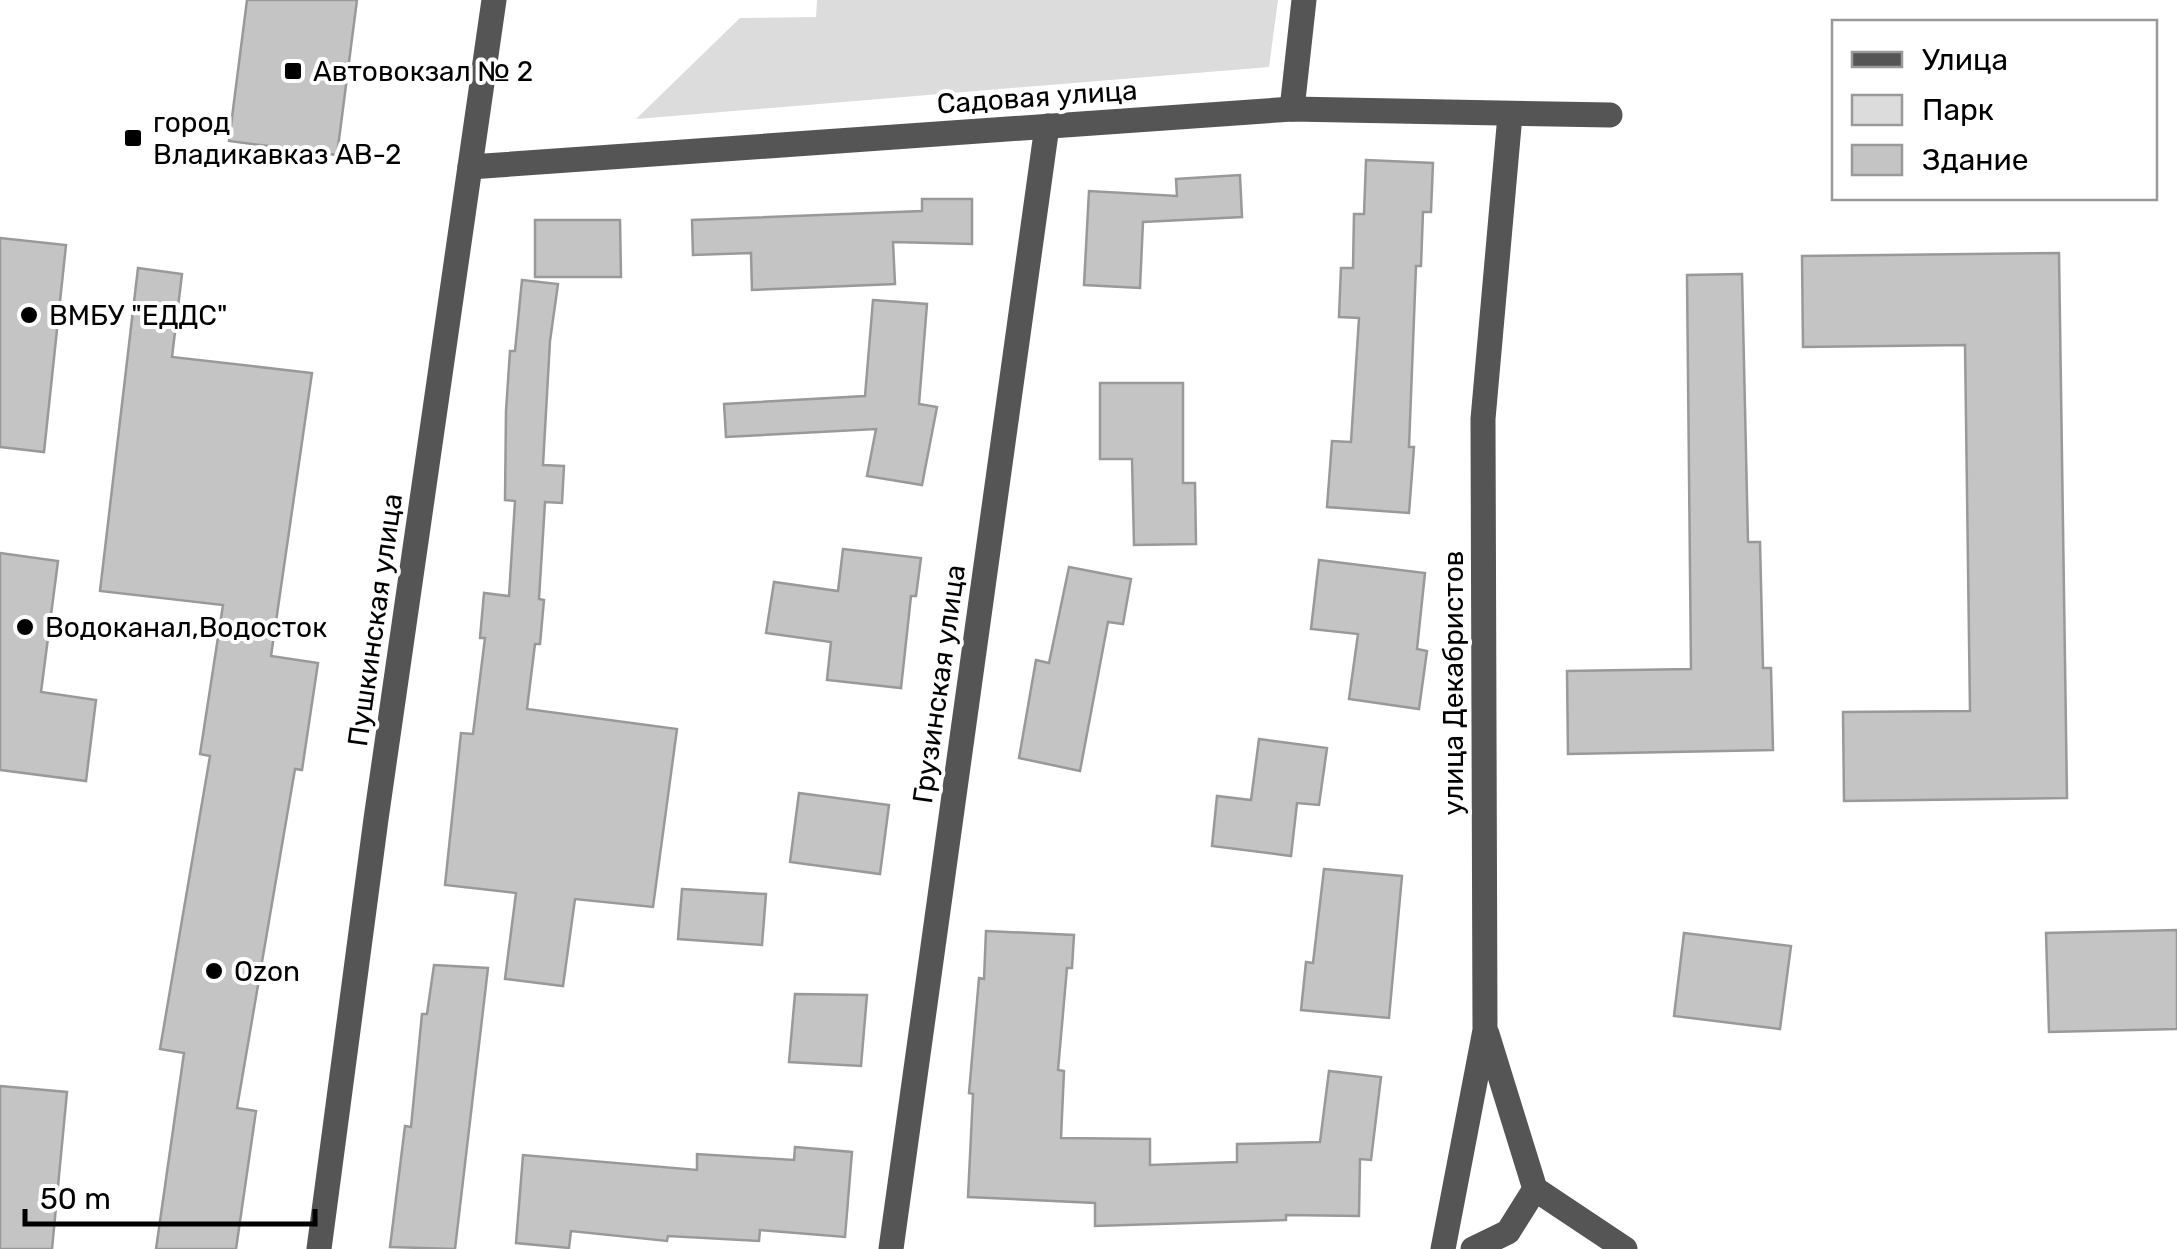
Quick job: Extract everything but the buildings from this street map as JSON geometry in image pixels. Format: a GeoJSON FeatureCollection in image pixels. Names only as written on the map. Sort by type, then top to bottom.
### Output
{"type":"FeatureCollection","features":[{"type":"Feature","properties":{"kind":"street","name":"Пушкинская улица"},"geometry":{"type":"LineString","coordinates":[[319,1249],[373,838],[494,0]]}},
{"type":"Feature","properties":{"kind":"street"},"geometry":{"type":"LineString","coordinates":[[1292,109],[1304,0]]}},
{"type":"Feature","properties":{"kind":"street","name":"Садовая улица"},"geometry":{"type":"LineString","coordinates":[[470,167],[1292,109],[1610,115]]}},
{"type":"Feature","properties":{"kind":"street","name":"улица Декабристов"},"geometry":{"type":"LineString","coordinates":[[1444,1249],[1485,1030],[1483,420],[1510,115]]}},
{"type":"Feature","properties":{"kind":"street","name":"Грузинская улица"},"geometry":{"type":"LineString","coordinates":[[891,1249],[1047,126]]}},
{"type":"Feature","properties":{"kind":"street"},"geometry":{"type":"LineString","coordinates":[[1485,1030],[1535,1190],[1626,1249]]}},
{"type":"Feature","properties":{"kind":"street"},"geometry":{"type":"LineString","coordinates":[[1473,1249],[1508,1232],[1535,1190]]}},
{"type":"Feature","properties":{"kind":"green space"},"geometry":{"type":"Polygon","coordinates":[[[817,0],[1278,0],[1269,67],[636,119],[740,18],[816,17],[817,0]]]}},
{"type":"Feature","properties":{"kind":"place","name":"Автовокзал № 2"},"geometry":{"type":"Point","coordinates":[293,71]}},
{"type":"Feature","properties":{"kind":"place","name":"город Владикавказ АВ-2"},"geometry":{"type":"Point","coordinates":[133,138]}},
{"type":"Feature","properties":{"kind":"place","name":"ВМБУ \"ЕДДС\""},"geometry":{"type":"Point","coordinates":[29,315]}},
{"type":"Feature","properties":{"kind":"place","name":"Водоканал,Водосток"},"geometry":{"type":"Point","coordinates":[25,627]}},
{"type":"Feature","properties":{"kind":"place","name":"Ozon"},"geometry":{"type":"Point","coordinates":[214,971]}}]}
